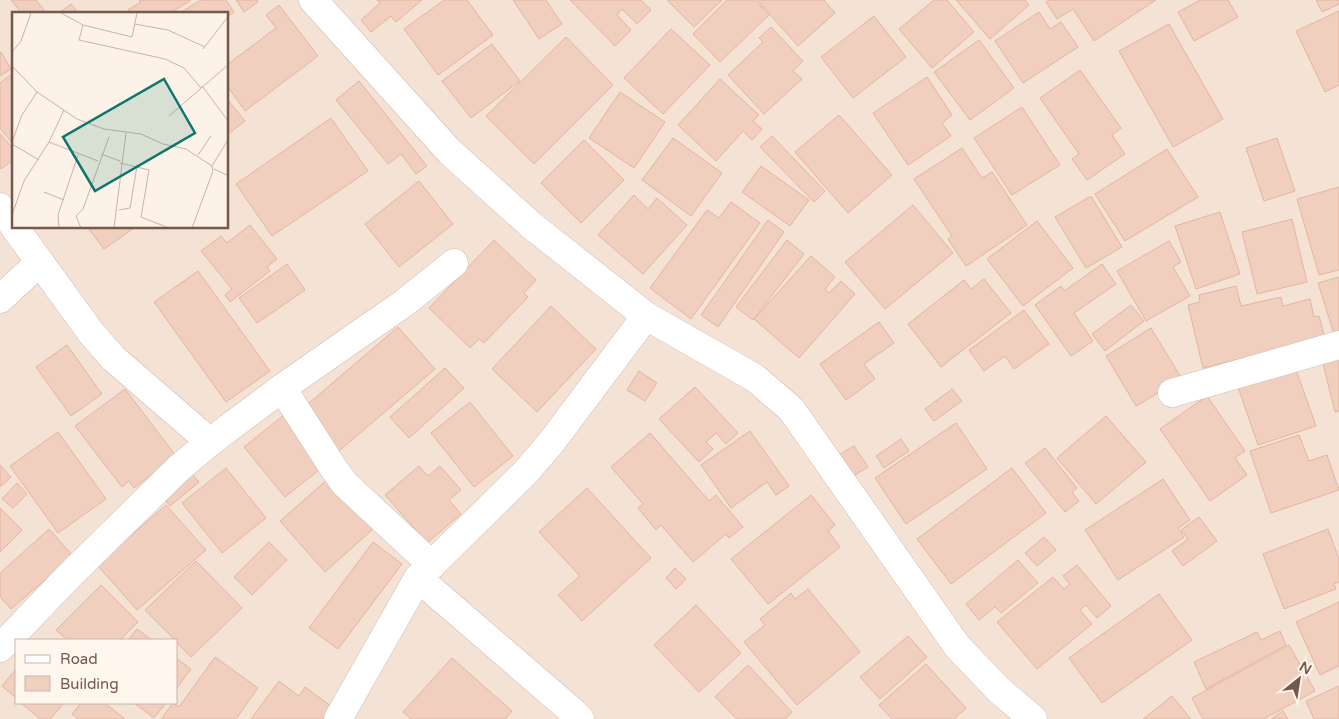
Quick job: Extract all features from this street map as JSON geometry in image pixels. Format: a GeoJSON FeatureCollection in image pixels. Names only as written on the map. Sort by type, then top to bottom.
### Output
{"type":"FeatureCollection","features":[{"type":"Feature","properties":{"kind":"street"},"geometry":{"type":"LineString","coordinates":[[313,0],[450,152],[531,225],[646,316],[755,378],[791,409],[957,646],[999,690],[1033,719]]}},
{"type":"Feature","properties":{"kind":"street"},"geometry":{"type":"LineString","coordinates":[[0,207],[12,224]]}},
{"type":"Feature","properties":{"kind":"street"},"geometry":{"type":"LineString","coordinates":[[15,229],[92,334],[113,358],[210,442]]}},
{"type":"Feature","properties":{"kind":"street"},"geometry":{"type":"LineString","coordinates":[[0,299],[40,262]]}},
{"type":"Feature","properties":{"kind":"street"},"geometry":{"type":"LineString","coordinates":[[0,648],[70,575],[179,468],[210,442],[282,388],[404,303],[454,262]]}},
{"type":"Feature","properties":{"kind":"street"},"geometry":{"type":"LineString","coordinates":[[338,719],[425,571],[524,474],[550,444],[646,316]]}},
{"type":"Feature","properties":{"kind":"street"},"geometry":{"type":"LineString","coordinates":[[1172,393],[1339,345]]}},
{"type":"Feature","properties":{"kind":"street"},"geometry":{"type":"LineString","coordinates":[[282,388],[345,484],[425,571],[571,716]]}},
{"type":"Feature","properties":{"kind":"shaded area"},"geometry":{"type":"Polygon","coordinates":[[[0,0],[1339,0],[1339,719],[0,719],[0,0]]]}},
{"type":"Feature","properties":{"kind":"building"},"geometry":{"type":"Polygon","coordinates":[[[11,0],[36,0],[45,12],[20,12],[11,0]]]}},
{"type":"Feature","properties":{"kind":"building"},"geometry":{"type":"Polygon","coordinates":[[[139,0],[191,0],[172,12],[129,12],[128,10],[141,2],[139,0]]]}},
{"type":"Feature","properties":{"kind":"building"},"geometry":{"type":"Polygon","coordinates":[[[201,0],[226,0],[234,12],[229,15],[229,12],[181,12],[201,0]]]}},
{"type":"Feature","properties":{"kind":"building"},"geometry":{"type":"Polygon","coordinates":[[[236,0],[257,0],[258,2],[244,12],[236,0]]]}},
{"type":"Feature","properties":{"kind":"building"},"geometry":{"type":"Polygon","coordinates":[[[377,0],[422,0],[396,22],[391,16],[371,32],[361,20],[380,3],[377,0]]]}},
{"type":"Feature","properties":{"kind":"building"},"geometry":{"type":"Polygon","coordinates":[[[444,0],[467,0],[493,35],[438,75],[404,29],[444,0]]]}},
{"type":"Feature","properties":{"kind":"building"},"geometry":{"type":"Polygon","coordinates":[[[513,0],[546,0],[562,24],[539,39],[513,0]]]}},
{"type":"Feature","properties":{"kind":"building"},"geometry":{"type":"Polygon","coordinates":[[[570,0],[641,0],[651,10],[637,24],[622,9],[617,15],[631,30],[615,46],[570,0]]]}},
{"type":"Feature","properties":{"kind":"building"},"geometry":{"type":"Polygon","coordinates":[[[667,0],[722,0],[694,27],[667,0]]]}},
{"type":"Feature","properties":{"kind":"building"},"geometry":{"type":"Polygon","coordinates":[[[727,0],[755,0],[769,15],[720,62],[693,34],[727,0]]]}},
{"type":"Feature","properties":{"kind":"building"},"geometry":{"type":"Polygon","coordinates":[[[757,0],[824,0],[835,13],[798,46],[757,0]]]}},
{"type":"Feature","properties":{"kind":"building"},"geometry":{"type":"Polygon","coordinates":[[[934,0],[947,0],[974,32],[932,68],[899,29],[934,0]]]}},
{"type":"Feature","properties":{"kind":"building"},"geometry":{"type":"Polygon","coordinates":[[[956,0],[1025,0],[1029,5],[990,39],[956,0]]]}},
{"type":"Feature","properties":{"kind":"building"},"geometry":{"type":"Polygon","coordinates":[[[1049,0],[1156,0],[1094,41],[1073,9],[1057,19],[1046,2],[1049,0]]]}},
{"type":"Feature","properties":{"kind":"building"},"geometry":{"type":"Polygon","coordinates":[[[1200,0],[1228,0],[1238,17],[1194,41],[1178,12],[1200,0]]]}},
{"type":"Feature","properties":{"kind":"building"},"geometry":{"type":"Polygon","coordinates":[[[1316,0],[1339,0],[1339,4],[1322,12],[1316,0]]]}},
{"type":"Feature","properties":{"kind":"building"},"geometry":{"type":"Polygon","coordinates":[[[71,4],[77,12],[61,12],[71,4]]]}},
{"type":"Feature","properties":{"kind":"building"},"geometry":{"type":"Polygon","coordinates":[[[279,5],[318,56],[245,111],[229,88],[229,63],[276,28],[266,15],[279,5]]]}},
{"type":"Feature","properties":{"kind":"building"},"geometry":{"type":"Polygon","coordinates":[[[1339,11],[1339,85],[1325,92],[1296,31],[1339,11]]]}},
{"type":"Feature","properties":{"kind":"building"},"geometry":{"type":"Polygon","coordinates":[[[1039,12],[1050,29],[1061,22],[1078,47],[1023,83],[995,41],[1039,12]]]}},
{"type":"Feature","properties":{"kind":"building"},"geometry":{"type":"Polygon","coordinates":[[[874,16],[906,57],[853,98],[821,57],[874,16]]]}},
{"type":"Feature","properties":{"kind":"building"},"geometry":{"type":"Polygon","coordinates":[[[1169,24],[1223,119],[1173,147],[1119,51],[1169,24]]]}},
{"type":"Feature","properties":{"kind":"building"},"geometry":{"type":"Polygon","coordinates":[[[771,27],[803,61],[793,71],[802,79],[764,114],[728,75],[763,42],[759,38],[771,27]]]}},
{"type":"Feature","properties":{"kind":"building"},"geometry":{"type":"Polygon","coordinates":[[[671,29],[710,65],[663,114],[624,78],[671,29]]]}},
{"type":"Feature","properties":{"kind":"building"},"geometry":{"type":"Polygon","coordinates":[[[566,37],[613,85],[534,164],[486,116],[566,37]]]}},
{"type":"Feature","properties":{"kind":"building"},"geometry":{"type":"Polygon","coordinates":[[[979,40],[1014,88],[970,120],[934,72],[979,40]]]}},
{"type":"Feature","properties":{"kind":"building"},"geometry":{"type":"Polygon","coordinates":[[[492,44],[520,81],[471,118],[442,81],[492,44]]]}},
{"type":"Feature","properties":{"kind":"building"},"geometry":{"type":"Polygon","coordinates":[[[0,53],[11,69],[0,76],[0,53]]]}},
{"type":"Feature","properties":{"kind":"building"},"geometry":{"type":"Polygon","coordinates":[[[1080,70],[1121,128],[1112,135],[1125,154],[1087,180],[1072,159],[1079,154],[1040,98],[1080,70]]]}},
{"type":"Feature","properties":{"kind":"building"},"geometry":{"type":"Polygon","coordinates":[[[12,74],[12,143],[0,128],[0,83],[12,74]]]}},
{"type":"Feature","properties":{"kind":"building"},"geometry":{"type":"Polygon","coordinates":[[[927,77],[952,115],[942,123],[951,136],[908,165],[873,113],[927,77]]]}},
{"type":"Feature","properties":{"kind":"building"},"geometry":{"type":"Polygon","coordinates":[[[720,79],[759,115],[753,121],[762,129],[752,140],[743,131],[716,161],[678,125],[720,79]]]}},
{"type":"Feature","properties":{"kind":"building"},"geometry":{"type":"Polygon","coordinates":[[[359,81],[427,166],[416,174],[401,154],[388,164],[336,100],[359,81]]]}},
{"type":"Feature","properties":{"kind":"building"},"geometry":{"type":"Polygon","coordinates":[[[620,92],[665,122],[634,168],[589,138],[620,92]]]}},
{"type":"Feature","properties":{"kind":"building"},"geometry":{"type":"Polygon","coordinates":[[[229,101],[245,121],[229,133],[229,101]]]}},
{"type":"Feature","properties":{"kind":"building"},"geometry":{"type":"Polygon","coordinates":[[[1022,107],[1060,165],[1012,195],[974,138],[1022,107]]]}},
{"type":"Feature","properties":{"kind":"building"},"geometry":{"type":"Polygon","coordinates":[[[839,115],[892,175],[848,213],[795,152],[839,115]]]}},
{"type":"Feature","properties":{"kind":"building"},"geometry":{"type":"Polygon","coordinates":[[[331,118],[368,171],[272,236],[236,184],[331,118]]]}},
{"type":"Feature","properties":{"kind":"building"},"geometry":{"type":"Polygon","coordinates":[[[0,134],[12,148],[12,161],[1,169],[0,134]]]}},
{"type":"Feature","properties":{"kind":"building"},"geometry":{"type":"Polygon","coordinates":[[[772,136],[825,191],[814,202],[760,147],[772,136]]]}},
{"type":"Feature","properties":{"kind":"building"},"geometry":{"type":"Polygon","coordinates":[[[673,138],[722,173],[691,216],[642,180],[673,138]]]}},
{"type":"Feature","properties":{"kind":"building"},"geometry":{"type":"Polygon","coordinates":[[[1277,138],[1295,191],[1264,201],[1246,148],[1277,138]]]}},
{"type":"Feature","properties":{"kind":"building"},"geometry":{"type":"Polygon","coordinates":[[[584,140],[624,180],[581,223],[541,183],[584,140]]]}},
{"type":"Feature","properties":{"kind":"building"},"geometry":{"type":"Polygon","coordinates":[[[962,148],[982,178],[992,172],[1027,225],[966,266],[948,239],[952,236],[914,179],[962,148]]]}},
{"type":"Feature","properties":{"kind":"building"},"geometry":{"type":"Polygon","coordinates":[[[1167,149],[1198,197],[1125,241],[1095,194],[1167,149]]]}},
{"type":"Feature","properties":{"kind":"building"},"geometry":{"type":"Polygon","coordinates":[[[761,166],[809,200],[790,226],[742,192],[761,166]]]}},
{"type":"Feature","properties":{"kind":"building"},"geometry":{"type":"Polygon","coordinates":[[[419,181],[453,224],[399,267],[365,224],[419,181]]]}},
{"type":"Feature","properties":{"kind":"building"},"geometry":{"type":"Polygon","coordinates":[[[1339,187],[1339,270],[1319,275],[1297,199],[1339,187]]]}},
{"type":"Feature","properties":{"kind":"building"},"geometry":{"type":"Polygon","coordinates":[[[634,195],[648,209],[657,198],[687,225],[643,274],[598,235],[634,195]]]}},
{"type":"Feature","properties":{"kind":"building"},"geometry":{"type":"Polygon","coordinates":[[[1091,196],[1122,247],[1086,268],[1055,217],[1091,196]]]}},
{"type":"Feature","properties":{"kind":"building"},"geometry":{"type":"Polygon","coordinates":[[[731,202],[760,223],[691,319],[650,288],[707,210],[719,218],[731,202]]]}},
{"type":"Feature","properties":{"kind":"building"},"geometry":{"type":"Polygon","coordinates":[[[913,205],[953,253],[885,309],[845,262],[913,205]]]}},
{"type":"Feature","properties":{"kind":"building"},"geometry":{"type":"Polygon","coordinates":[[[1220,212],[1240,274],[1196,289],[1175,226],[1220,212]]]}},
{"type":"Feature","properties":{"kind":"building"},"geometry":{"type":"Polygon","coordinates":[[[1292,219],[1307,282],[1257,294],[1242,232],[1292,219]]]}},
{"type":"Feature","properties":{"kind":"building"},"geometry":{"type":"Polygon","coordinates":[[[768,220],[784,232],[718,327],[701,315],[768,220]]]}},
{"type":"Feature","properties":{"kind":"building"},"geometry":{"type":"Polygon","coordinates":[[[1037,221],[1073,268],[1023,306],[987,259],[1037,221]]]}},
{"type":"Feature","properties":{"kind":"building"},"geometry":{"type":"Polygon","coordinates":[[[250,225],[277,259],[267,267],[270,271],[230,302],[225,295],[232,289],[201,251],[221,236],[227,243],[250,225]]]}},
{"type":"Feature","properties":{"kind":"building"},"geometry":{"type":"Polygon","coordinates":[[[89,229],[133,229],[104,249],[89,229]]]}},
{"type":"Feature","properties":{"kind":"building"},"geometry":{"type":"Polygon","coordinates":[[[494,240],[536,280],[524,293],[528,297],[484,343],[479,339],[470,348],[429,308],[494,240]]]}},
{"type":"Feature","properties":{"kind":"building"},"geometry":{"type":"Polygon","coordinates":[[[787,240],[804,254],[753,320],[736,307],[787,240]]]}},
{"type":"Feature","properties":{"kind":"building"},"geometry":{"type":"Polygon","coordinates":[[[1169,241],[1181,262],[1173,267],[1190,296],[1146,321],[1117,271],[1169,241]]]}},
{"type":"Feature","properties":{"kind":"building"},"geometry":{"type":"Polygon","coordinates":[[[811,256],[835,277],[825,289],[829,293],[841,281],[855,294],[799,358],[754,319],[811,256]]]}},
{"type":"Feature","properties":{"kind":"building"},"geometry":{"type":"Polygon","coordinates":[[[287,264],[305,290],[257,323],[239,298],[287,264]]]}},
{"type":"Feature","properties":{"kind":"building"},"geometry":{"type":"Polygon","coordinates":[[[1102,264],[1116,284],[1074,313],[1093,341],[1071,356],[1035,305],[1061,286],[1064,291],[1102,264]]]}},
{"type":"Feature","properties":{"kind":"building"},"geometry":{"type":"Polygon","coordinates":[[[198,271],[270,371],[226,402],[154,302],[198,271]]]}},
{"type":"Feature","properties":{"kind":"building"},"geometry":{"type":"Polygon","coordinates":[[[1339,277],[1339,332],[1334,334],[1318,283],[1339,277]]]}},
{"type":"Feature","properties":{"kind":"building"},"geometry":{"type":"Polygon","coordinates":[[[984,279],[1011,313],[941,367],[908,324],[964,280],[971,289],[984,279]]]}},
{"type":"Feature","properties":{"kind":"building"},"geometry":{"type":"Polygon","coordinates":[[[1236,286],[1241,306],[1281,297],[1283,306],[1310,299],[1314,317],[1319,316],[1325,338],[1203,368],[1188,305],[1200,302],[1199,295],[1236,286]]]}},
{"type":"Feature","properties":{"kind":"building"},"geometry":{"type":"Polygon","coordinates":[[[1131,305],[1144,321],[1105,351],[1092,334],[1131,305]]]}},
{"type":"Feature","properties":{"kind":"building"},"geometry":{"type":"Polygon","coordinates":[[[551,306],[596,349],[537,412],[492,369],[551,306]]]}},
{"type":"Feature","properties":{"kind":"building"},"geometry":{"type":"Polygon","coordinates":[[[1024,310],[1049,344],[1014,369],[1005,356],[984,371],[969,350],[1024,310]]]}},
{"type":"Feature","properties":{"kind":"building"},"geometry":{"type":"Polygon","coordinates":[[[879,322],[894,343],[864,364],[875,379],[846,400],[820,364],[879,322]]]}},
{"type":"Feature","properties":{"kind":"building"},"geometry":{"type":"Polygon","coordinates":[[[398,327],[435,369],[339,451],[302,409],[398,327]]]}},
{"type":"Feature","properties":{"kind":"building"},"geometry":{"type":"Polygon","coordinates":[[[1151,328],[1182,379],[1136,406],[1106,356],[1151,328]]]}},
{"type":"Feature","properties":{"kind":"building"},"geometry":{"type":"Polygon","coordinates":[[[67,345],[102,394],[71,416],[36,367],[67,345]]]}},
{"type":"Feature","properties":{"kind":"building"},"geometry":{"type":"Polygon","coordinates":[[[1339,356],[1339,411],[1335,412],[1322,360],[1339,356]]]}},
{"type":"Feature","properties":{"kind":"building"},"geometry":{"type":"Polygon","coordinates":[[[1295,367],[1316,426],[1258,445],[1238,387],[1295,367]]]}},
{"type":"Feature","properties":{"kind":"building"},"geometry":{"type":"Polygon","coordinates":[[[445,368],[464,388],[409,438],[390,417],[445,368]]]}},
{"type":"Feature","properties":{"kind":"building"},"geometry":{"type":"Polygon","coordinates":[[[639,371],[657,383],[645,401],[627,390],[639,371]]]}},
{"type":"Feature","properties":{"kind":"building"},"geometry":{"type":"Polygon","coordinates":[[[695,387],[738,433],[726,444],[716,433],[706,442],[713,449],[699,462],[659,419],[695,387]]]}},
{"type":"Feature","properties":{"kind":"building"},"geometry":{"type":"Polygon","coordinates":[[[125,389],[176,456],[134,488],[129,481],[122,487],[75,426],[125,389]]]}},
{"type":"Feature","properties":{"kind":"building"},"geometry":{"type":"Polygon","coordinates":[[[952,389],[962,401],[934,421],[925,409],[952,389]]]}},
{"type":"Feature","properties":{"kind":"building"},"geometry":{"type":"Polygon","coordinates":[[[1207,396],[1245,451],[1235,458],[1247,475],[1210,501],[1160,429],[1207,396]]]}},
{"type":"Feature","properties":{"kind":"building"},"geometry":{"type":"Polygon","coordinates":[[[470,402],[513,456],[474,487],[431,433],[470,402]]]}},
{"type":"Feature","properties":{"kind":"building"},"geometry":{"type":"Polygon","coordinates":[[[284,415],[324,466],[285,497],[244,447],[284,415]]]}},
{"type":"Feature","properties":{"kind":"building"},"geometry":{"type":"Polygon","coordinates":[[[1106,416],[1146,462],[1096,504],[1057,458],[1106,416]]]}},
{"type":"Feature","properties":{"kind":"building"},"geometry":{"type":"Polygon","coordinates":[[[956,423],[987,469],[906,524],[875,478],[956,423]]]}},
{"type":"Feature","properties":{"kind":"building"},"geometry":{"type":"Polygon","coordinates":[[[750,431],[789,486],[776,495],[767,482],[731,508],[701,465],[750,431]]]}},
{"type":"Feature","properties":{"kind":"building"},"geometry":{"type":"Polygon","coordinates":[[[58,432],[106,499],[58,533],[10,466],[58,432]]]}},
{"type":"Feature","properties":{"kind":"building"},"geometry":{"type":"Polygon","coordinates":[[[650,433],[709,501],[716,495],[743,527],[729,538],[726,534],[693,562],[661,525],[656,530],[638,508],[643,504],[611,467],[650,433]]]}},
{"type":"Feature","properties":{"kind":"building"},"geometry":{"type":"Polygon","coordinates":[[[1299,435],[1309,461],[1327,455],[1339,490],[1271,513],[1250,451],[1299,435]]]}},
{"type":"Feature","properties":{"kind":"building"},"geometry":{"type":"Polygon","coordinates":[[[901,439],[909,451],[884,468],[876,456],[901,439]]]}},
{"type":"Feature","properties":{"kind":"building"},"geometry":{"type":"Polygon","coordinates":[[[854,446],[868,467],[847,480],[834,458],[854,446]]]}},
{"type":"Feature","properties":{"kind":"building"},"geometry":{"type":"Polygon","coordinates":[[[1045,448],[1077,488],[1072,492],[1079,501],[1065,512],[1025,463],[1045,448]]]}},
{"type":"Feature","properties":{"kind":"building"},"geometry":{"type":"Polygon","coordinates":[[[0,465],[11,477],[0,487],[0,465]]]}},
{"type":"Feature","properties":{"kind":"building"},"geometry":{"type":"Polygon","coordinates":[[[419,466],[428,476],[440,466],[461,490],[449,500],[461,514],[427,543],[385,495],[419,466]]]}},
{"type":"Feature","properties":{"kind":"building"},"geometry":{"type":"Polygon","coordinates":[[[187,468],[199,482],[170,506],[158,491],[187,468]]]}},
{"type":"Feature","properties":{"kind":"building"},"geometry":{"type":"Polygon","coordinates":[[[226,468],[266,518],[222,553],[182,503],[226,468]]]}},
{"type":"Feature","properties":{"kind":"building"},"geometry":{"type":"Polygon","coordinates":[[[1012,468],[1046,513],[951,584],[917,539],[1012,468]]]}},
{"type":"Feature","properties":{"kind":"building"},"geometry":{"type":"Polygon","coordinates":[[[328,479],[373,529],[325,572],[280,521],[328,479]]]}},
{"type":"Feature","properties":{"kind":"building"},"geometry":{"type":"Polygon","coordinates":[[[1163,479],[1190,520],[1178,528],[1184,537],[1118,580],[1085,530],[1163,479]]]}},
{"type":"Feature","properties":{"kind":"building"},"geometry":{"type":"Polygon","coordinates":[[[17,483],[27,494],[13,508],[2,499],[17,483]]]}},
{"type":"Feature","properties":{"kind":"building"},"geometry":{"type":"Polygon","coordinates":[[[587,488],[651,558],[582,621],[558,595],[580,576],[539,532],[587,488]]]}},
{"type":"Feature","properties":{"kind":"building"},"geometry":{"type":"Polygon","coordinates":[[[811,495],[835,525],[828,531],[840,547],[768,604],[731,559],[811,495]]]}},
{"type":"Feature","properties":{"kind":"building"},"geometry":{"type":"Polygon","coordinates":[[[166,505],[206,550],[137,610],[97,565],[166,505]]]}},
{"type":"Feature","properties":{"kind":"building"},"geometry":{"type":"Polygon","coordinates":[[[0,508],[22,530],[0,552],[0,508]]]}},
{"type":"Feature","properties":{"kind":"building"},"geometry":{"type":"Polygon","coordinates":[[[1199,517],[1217,541],[1183,566],[1172,551],[1188,539],[1181,530],[1199,517]]]}},
{"type":"Feature","properties":{"kind":"building"},"geometry":{"type":"Polygon","coordinates":[[[49,529],[73,556],[11,609],[0,597],[0,573],[49,529]]]}},
{"type":"Feature","properties":{"kind":"building"},"geometry":{"type":"Polygon","coordinates":[[[1328,529],[1339,559],[1339,582],[1334,584],[1336,589],[1284,609],[1263,554],[1328,529]]]}},
{"type":"Feature","properties":{"kind":"building"},"geometry":{"type":"Polygon","coordinates":[[[1044,537],[1056,550],[1037,566],[1025,553],[1044,537]]]}},
{"type":"Feature","properties":{"kind":"building"},"geometry":{"type":"Polygon","coordinates":[[[269,542],[287,560],[252,595],[234,577],[269,542]]]}},
{"type":"Feature","properties":{"kind":"building"},"geometry":{"type":"Polygon","coordinates":[[[373,542],[402,564],[338,649],[309,628],[373,542]]]}},
{"type":"Feature","properties":{"kind":"building"},"geometry":{"type":"Polygon","coordinates":[[[1018,560],[1038,583],[1001,613],[995,607],[979,620],[966,604],[1018,560]]]}},
{"type":"Feature","properties":{"kind":"building"},"geometry":{"type":"Polygon","coordinates":[[[196,561],[242,608],[191,657],[178,644],[178,639],[174,639],[145,610],[196,561]]]}},
{"type":"Feature","properties":{"kind":"building"},"geometry":{"type":"Polygon","coordinates":[[[1077,565],[1111,606],[1097,618],[1086,605],[1080,610],[1092,624],[1037,669],[997,622],[1053,577],[1064,589],[1070,584],[1063,576],[1077,565]]]}},
{"type":"Feature","properties":{"kind":"building"},"geometry":{"type":"Polygon","coordinates":[[[675,568],[686,579],[676,589],[666,578],[675,568]]]}},
{"type":"Feature","properties":{"kind":"building"},"geometry":{"type":"Polygon","coordinates":[[[101,585],[138,622],[121,639],[66,639],[56,630],[101,585]]]}},
{"type":"Feature","properties":{"kind":"building"},"geometry":{"type":"Polygon","coordinates":[[[808,589],[860,652],[797,705],[744,642],[765,625],[760,619],[791,593],[795,599],[808,589]]]}},
{"type":"Feature","properties":{"kind":"building"},"geometry":{"type":"Polygon","coordinates":[[[1159,594],[1192,640],[1102,703],[1069,658],[1159,594]]]}},
{"type":"Feature","properties":{"kind":"building"},"geometry":{"type":"Polygon","coordinates":[[[1339,602],[1339,666],[1320,675],[1296,622],[1339,602]]]}},
{"type":"Feature","properties":{"kind":"building"},"geometry":{"type":"Polygon","coordinates":[[[696,605],[741,653],[699,692],[654,645],[696,605]]]}},
{"type":"Feature","properties":{"kind":"building"},"geometry":{"type":"Polygon","coordinates":[[[137,629],[151,639],[129,639],[137,629]]]}},
{"type":"Feature","properties":{"kind":"building"},"geometry":{"type":"Polygon","coordinates":[[[1280,631],[1286,645],[1206,689],[1194,662],[1257,632],[1261,640],[1280,631]]]}},
{"type":"Feature","properties":{"kind":"building"},"geometry":{"type":"Polygon","coordinates":[[[908,636],[927,657],[880,699],[860,677],[908,636]]]}},
{"type":"Feature","properties":{"kind":"building"},"geometry":{"type":"Polygon","coordinates":[[[1289,645],[1315,691],[1264,719],[1203,719],[1192,698],[1289,645]]]}},
{"type":"Feature","properties":{"kind":"building"},"geometry":{"type":"Polygon","coordinates":[[[215,657],[258,688],[236,719],[161,719],[172,704],[179,707],[215,657]]]}},
{"type":"Feature","properties":{"kind":"building"},"geometry":{"type":"Polygon","coordinates":[[[452,658],[512,711],[505,719],[411,719],[403,712],[452,658]]]}},
{"type":"Feature","properties":{"kind":"building"},"geometry":{"type":"Polygon","coordinates":[[[178,659],[191,669],[178,686],[178,659]]]}},
{"type":"Feature","properties":{"kind":"building"},"geometry":{"type":"Polygon","coordinates":[[[926,664],[966,708],[954,719],[892,719],[879,705],[926,664]]]}},
{"type":"Feature","properties":{"kind":"building"},"geometry":{"type":"Polygon","coordinates":[[[748,665],[792,712],[785,719],[737,719],[715,697],[748,665]]]}},
{"type":"Feature","properties":{"kind":"building"},"geometry":{"type":"Polygon","coordinates":[[[15,670],[15,697],[2,686],[15,670]]]}},
{"type":"Feature","properties":{"kind":"building"},"geometry":{"type":"Polygon","coordinates":[[[279,681],[299,696],[305,687],[335,709],[327,719],[251,719],[279,681]]]}},
{"type":"Feature","properties":{"kind":"building"},"geometry":{"type":"Polygon","coordinates":[[[1339,686],[1339,719],[1314,719],[1306,701],[1339,686]]]}},
{"type":"Feature","properties":{"kind":"building"},"geometry":{"type":"Polygon","coordinates":[[[1172,696],[1191,719],[1143,719],[1172,696]]]}},
{"type":"Feature","properties":{"kind":"building"},"geometry":{"type":"Polygon","coordinates":[[[22,704],[63,704],[50,719],[40,719],[22,704]]]}},
{"type":"Feature","properties":{"kind":"building"},"geometry":{"type":"Polygon","coordinates":[[[80,704],[106,704],[125,719],[78,719],[72,714],[80,704]]]}},
{"type":"Feature","properties":{"kind":"building"},"geometry":{"type":"Polygon","coordinates":[[[135,704],[165,704],[154,718],[135,704]]]}},
{"type":"Feature","properties":{"kind":"building"},"geometry":{"type":"Polygon","coordinates":[[[1283,711],[1288,719],[1271,719],[1283,711]]]}}]}
